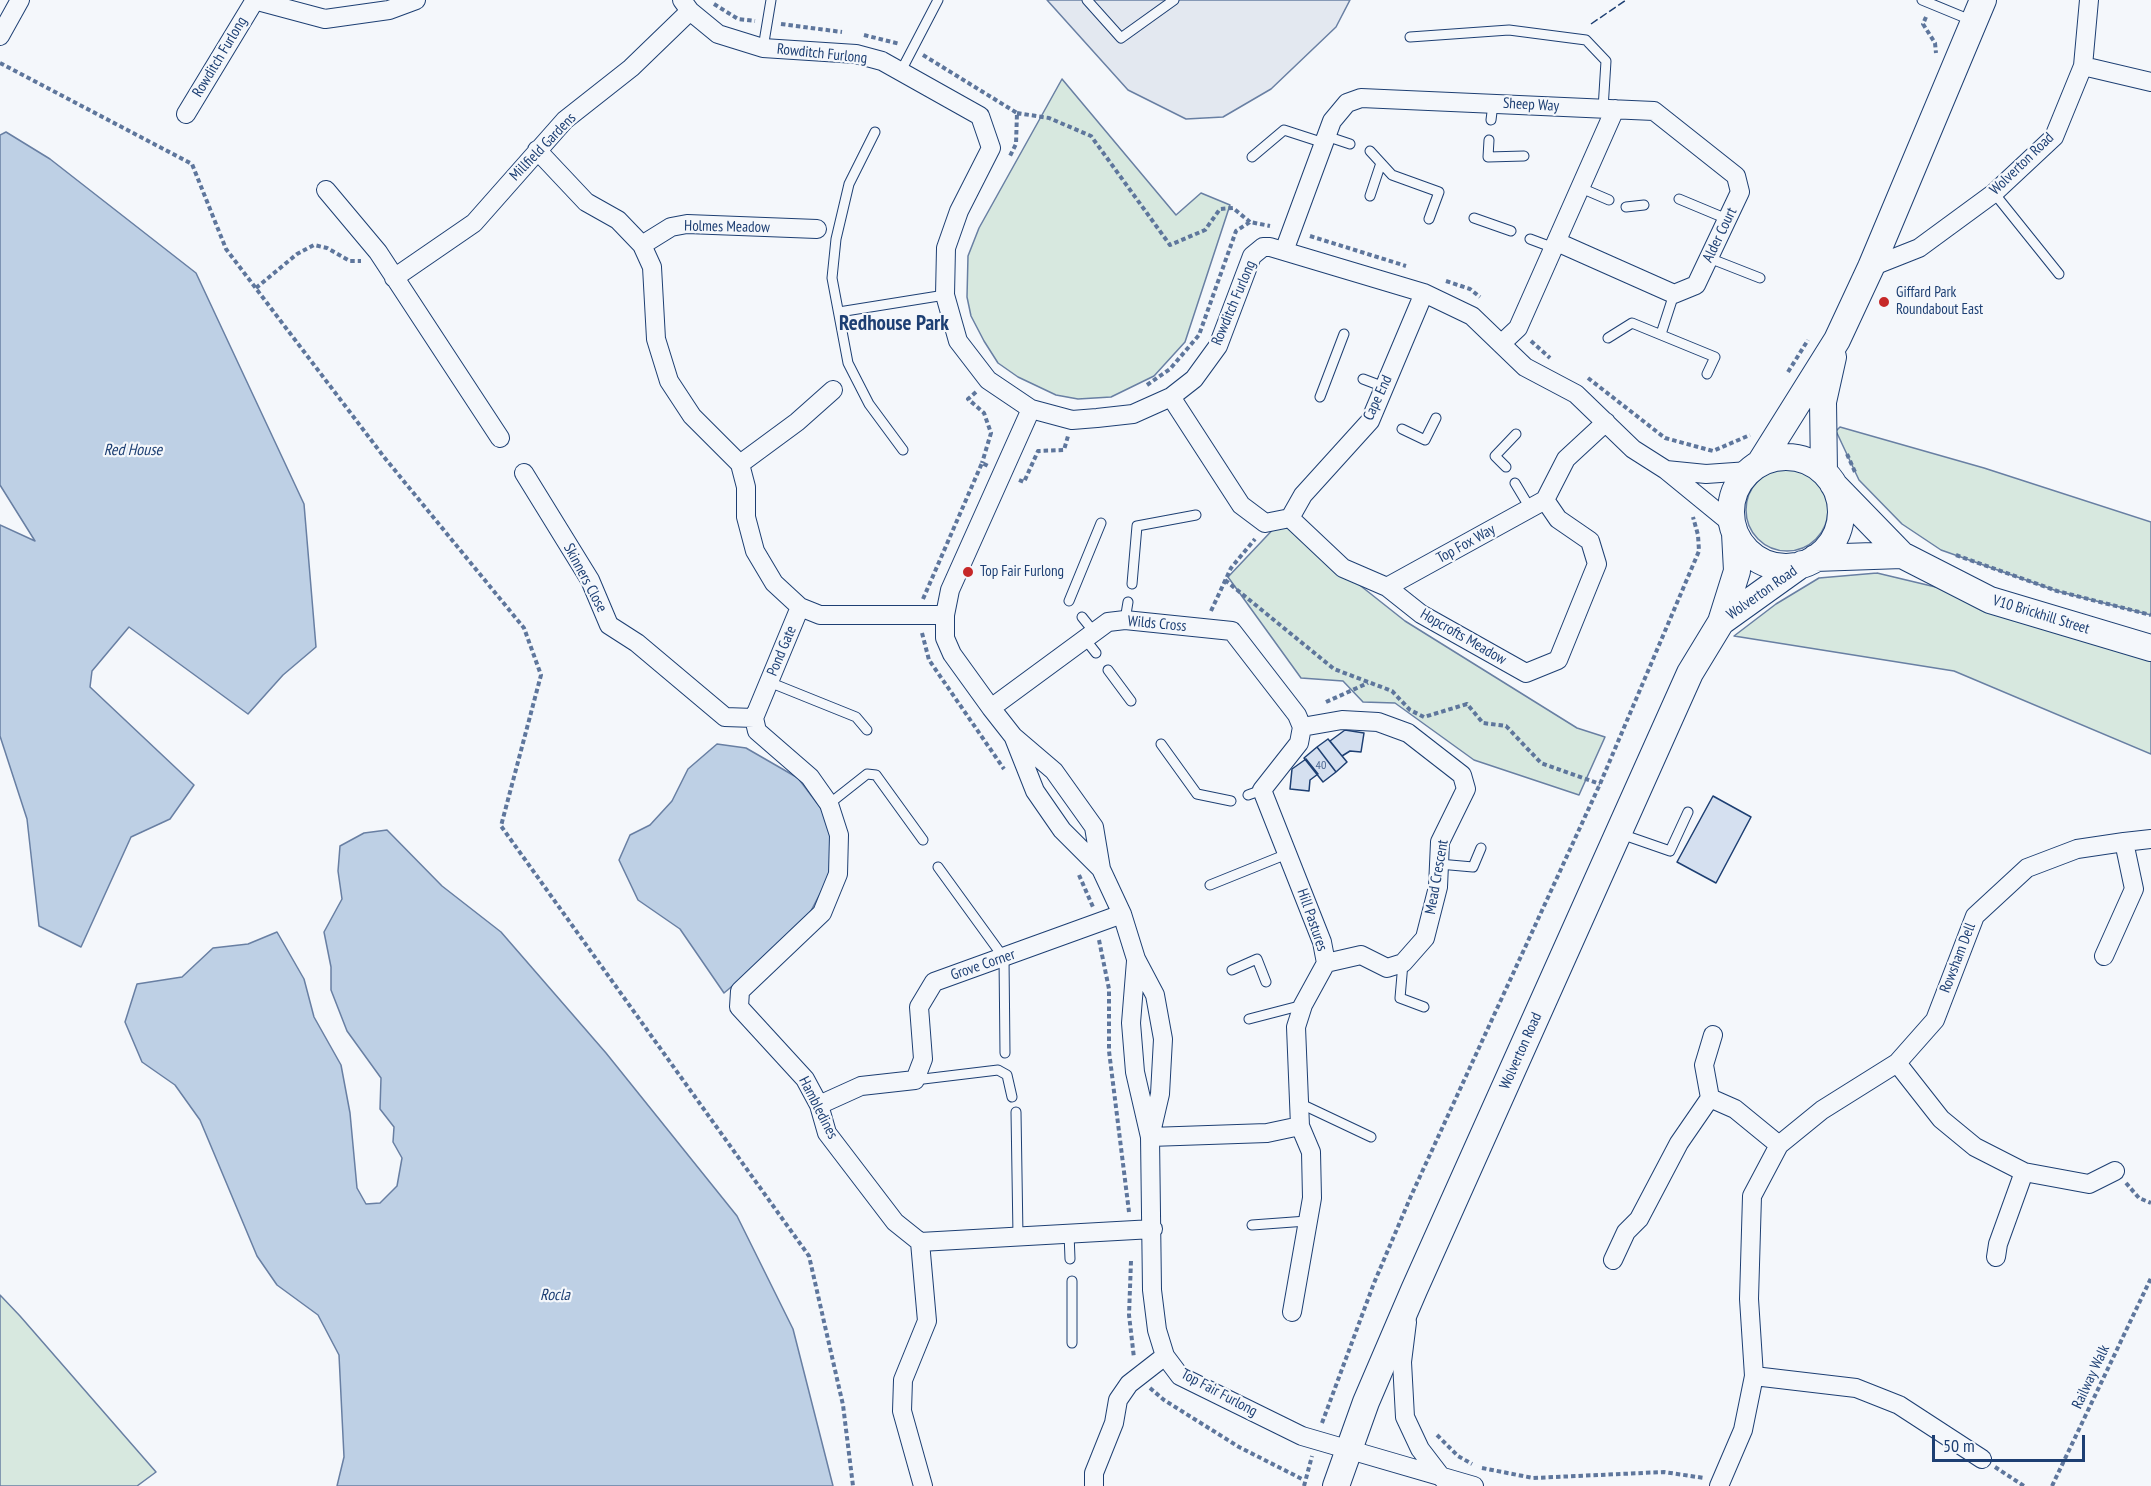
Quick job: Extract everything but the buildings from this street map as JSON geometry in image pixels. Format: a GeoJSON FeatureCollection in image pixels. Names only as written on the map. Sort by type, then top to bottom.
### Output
{"type":"FeatureCollection","features":[{"type":"Feature","properties":{"kind":"street"},"geometry":{"type":"LineString","coordinates":[[0,36],[20,0]]}},
{"type":"Feature","properties":{"kind":"street","name":"Rowditch Furlong"},"geometry":{"type":"LineString","coordinates":[[186,114],[254,0],[325,19],[389,10],[416,0]]}},
{"type":"Feature","properties":{"kind":"street","name":"Wolverton Road"},"geometry":{"type":"LineString","coordinates":[[1871,267],[1919,248],[1994,193],[2054,137],[2083,66],[2089,0]]}},
{"type":"Feature","properties":{"kind":"street","name":"Rowditch Furlong"},"geometry":{"type":"LineString","coordinates":[[686,5],[718,34],[763,48],[856,54],[882,61],[980,116],[990,148],[959,211],[946,248],[945,295],[958,341],[988,380],[1031,409],[1072,420],[1133,414],[1171,398],[1194,379],[1218,346],[1252,256],[1263,247],[1284,251],[1424,293],[1472,316],[1525,367],[1576,394],[1633,449],[1666,471],[1733,528]]}},
{"type":"Feature","properties":{"kind":"street","name":"Millfield Gardens"},"geometry":{"type":"LineString","coordinates":[[394,278],[474,223],[565,120],[631,68],[686,5]]}},
{"type":"Feature","properties":{"kind":"street"},"geometry":{"type":"LineString","coordinates":[[1837,339],[1823,402],[1829,478],[1839,499],[1839,524],[1828,547],[1809,561],[1786,567],[1763,561],[1743,547],[1733,528],[1733,495],[1755,467],[1837,339],[1871,267],[1979,11]]}},
{"type":"Feature","properties":{"kind":"street"},"geometry":{"type":"LineString","coordinates":[[2083,66],[2151,81]]}},
{"type":"Feature","properties":{"kind":"street","name":"Sheep Way"},"geometry":{"type":"LineString","coordinates":[[1284,251],[1332,121],[1347,103],[1361,98],[1492,112],[1609,109]]}},
{"type":"Feature","properties":{"kind":"street"},"geometry":{"type":"LineString","coordinates":[[1501,344],[1518,328],[1581,188],[1609,109]]}},
{"type":"Feature","properties":{"kind":"street","name":"Alder Court"},"geometry":{"type":"LineString","coordinates":[[1609,109],[1654,111],[1736,176],[1740,192],[1696,285],[1674,294]]}},
{"type":"Feature","properties":{"kind":"street"},"geometry":{"type":"LineString","coordinates":[[537,150],[586,202],[618,220],[642,245],[652,267],[656,339],[669,381],[692,416],[740,464],[746,487],[746,517],[755,550],[774,583],[800,607]]}},
{"type":"Feature","properties":{"kind":"street"},"geometry":{"type":"LineString","coordinates":[[326,190],[378,252],[500,438]]}},
{"type":"Feature","properties":{"kind":"street","name":"Holmes Meadow"},"geometry":{"type":"LineString","coordinates":[[642,245],[671,227],[687,224],[817,229]]}},
{"type":"Feature","properties":{"kind":"street"},"geometry":{"type":"LineString","coordinates":[[1555,245],[1674,294]]}},
{"type":"Feature","properties":{"kind":"street","name":"Cape End"},"geometry":{"type":"LineString","coordinates":[[1290,518],[1303,495],[1377,417],[1384,387],[1424,293]]}},
{"type":"Feature","properties":{"kind":"street"},"geometry":{"type":"LineString","coordinates":[[740,464],[797,422],[833,390]]}},
{"type":"Feature","properties":{"kind":"street"},"geometry":{"type":"LineString","coordinates":[[1171,398],[1241,505],[1265,523],[1290,518]]}},
{"type":"Feature","properties":{"kind":"street","name":"Top Fair Furlong"},"geometry":{"type":"LineString","coordinates":[[1031,409],[950,590],[945,615],[945,638],[952,654],[1013,736],[1054,771],[1094,827],[1101,868],[1122,914],[1136,959],[1155,995],[1163,1039],[1160,1094],[1150,1137]]}},
{"type":"Feature","properties":{"kind":"street"},"geometry":{"type":"LineString","coordinates":[[1538,504],[1566,459],[1606,422]]}},
{"type":"Feature","properties":{"kind":"street"},"geometry":{"type":"LineString","coordinates":[[1755,467],[1776,458],[1794,457],[1810,462],[1829,478]]}},
{"type":"Feature","properties":{"kind":"street","name":"Rowditch Furlong"},"geometry":{"type":"LineString","coordinates":[[1666,471],[1706,474],[1755,467]]}},
{"type":"Feature","properties":{"kind":"street","name":"Skinners Close"},"geometry":{"type":"LineString","coordinates":[[524,473],[590,580],[609,625],[637,643],[725,717],[756,724]]}},
{"type":"Feature","properties":{"kind":"street","name":"V10 Brickhill Street"},"geometry":{"type":"LineString","coordinates":[[1829,478],[1902,555],[1990,600],[2151,648]]}},
{"type":"Feature","properties":{"kind":"street","name":"Hopcrofts Meadow"},"geometry":{"type":"LineString","coordinates":[[1290,518],[1343,568],[1387,587],[1420,614],[1526,673],[1558,660],[1597,564],[1590,541],[1538,504]]}},
{"type":"Feature","properties":{"kind":"street","name":"Top Fox Way"},"geometry":{"type":"LineString","coordinates":[[1387,587],[1538,504]]}},
{"type":"Feature","properties":{"kind":"street","name":"Wolverton Road"},"geometry":{"type":"LineString","coordinates":[[1336,1486],[1369,1396],[1414,1290],[1690,673],[1720,622],[1737,571],[1733,528]]}},
{"type":"Feature","properties":{"kind":"street","name":"V10 Brickhill Street"},"geometry":{"type":"LineString","coordinates":[[1809,561],[1902,555]]}},
{"type":"Feature","properties":{"kind":"street","name":"Wolverton Road"},"geometry":{"type":"LineString","coordinates":[[1720,622],[1809,561]]}},
{"type":"Feature","properties":{"kind":"street","name":"Pond Gate"},"geometry":{"type":"LineString","coordinates":[[756,724],[769,682],[800,607],[820,615],[945,615]]}},
{"type":"Feature","properties":{"kind":"street","name":"Wilds Cross"},"geometry":{"type":"LineString","coordinates":[[991,708],[1092,641],[1108,622],[1127,611],[1203,628],[1232,631],[1300,721]]}},
{"type":"Feature","properties":{"kind":"street","name":"Hill Pastures"},"geometry":{"type":"LineString","coordinates":[[1292,1311],[1312,1197],[1311,1152],[1300,1126],[1296,1027],[1303,1005],[1326,963],[1322,942],[1287,854],[1255,792],[1299,743],[1300,721]]}},
{"type":"Feature","properties":{"kind":"street","name":"Mead Crescent"},"geometry":{"type":"LineString","coordinates":[[1300,721],[1378,722],[1408,733],[1462,775],[1466,789],[1440,842],[1438,887],[1425,938],[1403,963]]}},
{"type":"Feature","properties":{"kind":"street","name":"Hambledines"},"geometry":{"type":"LineString","coordinates":[[756,724],[810,777],[829,804],[839,835],[838,874],[822,913],[740,991],[739,1006],[805,1079],[819,1105],[827,1133],[895,1222],[920,1242]]}},
{"type":"Feature","properties":{"kind":"street","name":"Top Fair Furlong"},"geometry":{"type":"LineString","coordinates":[[1013,736],[1035,791],[1062,830],[1101,868]]}},
{"type":"Feature","properties":{"kind":"street","name":"Rowsham Dell"},"geometry":{"type":"LineString","coordinates":[[1720,1484],[1743,1430],[1754,1376],[1749,1299],[1752,1196],[1779,1145],[1822,1110],[1897,1063],[1935,1020],[1975,916],[2026,868],[2077,849],[2151,839]]}},
{"type":"Feature","properties":{"kind":"street"},"geometry":{"type":"LineString","coordinates":[[2104,956],[2134,889],[2124,842]]}},
{"type":"Feature","properties":{"kind":"street","name":"Grove Corner"},"geometry":{"type":"LineString","coordinates":[[915,1080],[923,1059],[920,1007],[934,982],[1122,914]]}},
{"type":"Feature","properties":{"kind":"street"},"geometry":{"type":"LineString","coordinates":[[1326,963],[1361,955],[1387,968],[1403,963]]}},
{"type":"Feature","properties":{"kind":"street","name":"Top Fair Furlong"},"geometry":{"type":"LineString","coordinates":[[1136,959],[1131,1023],[1132,1042],[1135,1072],[1150,1137],[1153,1228],[1152,1290],[1157,1330],[1165,1356],[1180,1376],[1302,1436],[1443,1479],[1474,1486]]}},
{"type":"Feature","properties":{"kind":"street"},"geometry":{"type":"LineString","coordinates":[[1613,1260],[1626,1232],[1640,1219],[1679,1143],[1710,1098],[1704,1065],[1713,1035]]}},
{"type":"Feature","properties":{"kind":"street"},"geometry":{"type":"LineString","coordinates":[[1897,1063],[1941,1119],[1975,1147],[2024,1172],[2089,1184],[2115,1171]]}},
{"type":"Feature","properties":{"kind":"street"},"geometry":{"type":"LineString","coordinates":[[819,1105],[861,1086],[915,1080]]}},
{"type":"Feature","properties":{"kind":"street"},"geometry":{"type":"LineString","coordinates":[[1710,1098],[1735,1109],[1779,1145]]}},
{"type":"Feature","properties":{"kind":"street"},"geometry":{"type":"LineString","coordinates":[[1150,1137],[1267,1133],[1300,1126]]}},
{"type":"Feature","properties":{"kind":"street"},"geometry":{"type":"LineString","coordinates":[[1996,1257],[1998,1244],[2024,1172]]}},
{"type":"Feature","properties":{"kind":"street"},"geometry":{"type":"LineString","coordinates":[[923,1486],[902,1411],[903,1380],[927,1321],[920,1242],[1153,1228]]}},
{"type":"Feature","properties":{"kind":"street"},"geometry":{"type":"LineString","coordinates":[[1414,1290],[1402,1362],[1405,1417],[1420,1449],[1443,1479]]}},
{"type":"Feature","properties":{"kind":"street"},"geometry":{"type":"LineString","coordinates":[[1094,1486],[1094,1473],[1114,1423],[1118,1400],[1129,1384],[1165,1356]]}},
{"type":"Feature","properties":{"kind":"street"},"geometry":{"type":"LineString","coordinates":[[1754,1376],[1856,1388],[1899,1405],[1982,1459]]}},
{"type":"Feature","properties":{"kind":"lane"},"geometry":{"type":"LineString","coordinates":[[763,48],[771,0]]}},
{"type":"Feature","properties":{"kind":"lane"},"geometry":{"type":"LineString","coordinates":[[901,71],[938,0]]}},
{"type":"Feature","properties":{"kind":"lane"},"geometry":{"type":"LineString","coordinates":[[1087,0],[1121,38],[1174,0]]}},
{"type":"Feature","properties":{"kind":"lane"},"geometry":{"type":"LineString","coordinates":[[1922,0],[1979,11]]}},
{"type":"Feature","properties":{"kind":"lane"},"geometry":{"type":"LineString","coordinates":[[1410,37],[1509,30],[1586,40],[1606,61],[1609,109]]}},
{"type":"Feature","properties":{"kind":"lane"},"geometry":{"type":"LineString","coordinates":[[1252,157],[1284,130],[1350,144]]}},
{"type":"Feature","properties":{"kind":"lane"},"geometry":{"type":"LineString","coordinates":[[875,132],[849,184],[836,239],[832,278],[848,363],[869,404],[903,450]]}},
{"type":"Feature","properties":{"kind":"lane"},"geometry":{"type":"LineString","coordinates":[[1489,140],[1488,157],[1524,156]]}},
{"type":"Feature","properties":{"kind":"lane"},"geometry":{"type":"LineString","coordinates":[[1370,151],[1392,175],[1439,192],[1429,219]]}},
{"type":"Feature","properties":{"kind":"lane"},"geometry":{"type":"LineString","coordinates":[[1370,196],[1382,164]]}},
{"type":"Feature","properties":{"kind":"lane"},"geometry":{"type":"LineString","coordinates":[[1581,188],[1609,200]]}},
{"type":"Feature","properties":{"kind":"lane"},"geometry":{"type":"LineString","coordinates":[[1994,193],[2059,274]]}},
{"type":"Feature","properties":{"kind":"lane"},"geometry":{"type":"LineString","coordinates":[[1679,199],[1727,219]]}},
{"type":"Feature","properties":{"kind":"lane"},"geometry":{"type":"LineString","coordinates":[[1626,207],[1644,205]]}},
{"type":"Feature","properties":{"kind":"lane"},"geometry":{"type":"LineString","coordinates":[[1474,218],[1510,231]]}},
{"type":"Feature","properties":{"kind":"lane"},"geometry":{"type":"LineString","coordinates":[[1530,239],[1555,245]]}},
{"type":"Feature","properties":{"kind":"lane"},"geometry":{"type":"LineString","coordinates":[[1709,258],[1760,278]]}},
{"type":"Feature","properties":{"kind":"lane"},"geometry":{"type":"LineString","coordinates":[[1660,334],[1674,294]]}},
{"type":"Feature","properties":{"kind":"lane"},"geometry":{"type":"LineString","coordinates":[[839,312],[945,295]]}},
{"type":"Feature","properties":{"kind":"lane"},"geometry":{"type":"LineString","coordinates":[[1608,338],[1632,322],[1715,357],[1707,374]]}},
{"type":"Feature","properties":{"kind":"lane"},"geometry":{"type":"LineString","coordinates":[[1320,397],[1344,334]]}},
{"type":"Feature","properties":{"kind":"lane"},"geometry":{"type":"LineString","coordinates":[[1332,368],[1343,372]]}},
{"type":"Feature","properties":{"kind":"lane"},"geometry":{"type":"LineString","coordinates":[[1363,380],[1384,387]]}},
{"type":"Feature","properties":{"kind":"lane"},"geometry":{"type":"LineString","coordinates":[[1402,429],[1425,440],[1436,418]]}},
{"type":"Feature","properties":{"kind":"lane"},"geometry":{"type":"LineString","coordinates":[[1506,467],[1495,456],[1516,434]]}},
{"type":"Feature","properties":{"kind":"lane"},"geometry":{"type":"LineString","coordinates":[[1515,483],[1538,504]]}},
{"type":"Feature","properties":{"kind":"lane"},"geometry":{"type":"LineString","coordinates":[[1132,584],[1137,526],[1196,515]]}},
{"type":"Feature","properties":{"kind":"lane"},"geometry":{"type":"LineString","coordinates":[[1069,601],[1101,523]]}},
{"type":"Feature","properties":{"kind":"lane"},"geometry":{"type":"LineString","coordinates":[[1082,617],[1092,641]]}},
{"type":"Feature","properties":{"kind":"lane"},"geometry":{"type":"LineString","coordinates":[[1108,670],[1131,701]]}},
{"type":"Feature","properties":{"kind":"lane"},"geometry":{"type":"LineString","coordinates":[[769,682],[856,717],[867,730]]}},
{"type":"Feature","properties":{"kind":"lane"},"geometry":{"type":"LineString","coordinates":[[1161,744],[1197,794],[1231,801]]}},
{"type":"Feature","properties":{"kind":"lane"},"geometry":{"type":"LineString","coordinates":[[829,804],[867,774],[876,775],[923,840]]}},
{"type":"Feature","properties":{"kind":"lane"},"geometry":{"type":"LineString","coordinates":[[1618,833],[1670,851],[1688,812]]}},
{"type":"Feature","properties":{"kind":"lane"},"geometry":{"type":"LineString","coordinates":[[1439,864],[1473,867],[1481,848]]}},
{"type":"Feature","properties":{"kind":"lane"},"geometry":{"type":"LineString","coordinates":[[1210,885],[1287,854]]}},
{"type":"Feature","properties":{"kind":"lane"},"geometry":{"type":"LineString","coordinates":[[938,867],[1004,958],[1005,1053]]}},
{"type":"Feature","properties":{"kind":"lane"},"geometry":{"type":"LineString","coordinates":[[1232,970],[1257,959],[1266,982]]}},
{"type":"Feature","properties":{"kind":"lane"},"geometry":{"type":"LineString","coordinates":[[1403,963],[1400,998],[1424,1007]]}},
{"type":"Feature","properties":{"kind":"lane"},"geometry":{"type":"LineString","coordinates":[[1273,1001],[1277,1012]]}},
{"type":"Feature","properties":{"kind":"lane"},"geometry":{"type":"LineString","coordinates":[[1249,1019],[1303,1005]]}},
{"type":"Feature","properties":{"kind":"lane"},"geometry":{"type":"LineString","coordinates":[[915,1080],[998,1070],[1007,1075],[1012,1097]]}},
{"type":"Feature","properties":{"kind":"lane"},"geometry":{"type":"LineString","coordinates":[[1299,1103],[1371,1137]]}},
{"type":"Feature","properties":{"kind":"lane"},"geometry":{"type":"LineString","coordinates":[[1016,1112],[1018,1236]]}},
{"type":"Feature","properties":{"kind":"lane"},"geometry":{"type":"LineString","coordinates":[[1252,1225],[1307,1221]]}},
{"type":"Feature","properties":{"kind":"lane"},"geometry":{"type":"LineString","coordinates":[[1069,1233],[1070,1259]]}},
{"type":"Feature","properties":{"kind":"lane"},"geometry":{"type":"LineString","coordinates":[[1072,1281],[1072,1343]]}},
{"type":"Feature","properties":{"kind":"path"},"geometry":{"type":"LineString","coordinates":[[708,0],[738,19],[845,32]]}},
{"type":"Feature","properties":{"kind":"path"},"geometry":{"type":"LineString","coordinates":[[856,34],[878,37],[913,48],[1017,113],[1049,118],[1091,136],[1170,245],[1205,230],[1220,209],[1233,208],[1250,222],[1293,231]]}},
{"type":"Feature","properties":{"kind":"path"},"geometry":{"type":"LineString","coordinates":[[0,63],[192,164],[226,249],[384,457],[524,628],[541,675],[501,826],[809,1256],[843,1405],[853,1486]]}},
{"type":"Feature","properties":{"kind":"path"},"geometry":{"type":"LineString","coordinates":[[1007,162],[1016,144],[1017,113]]}},
{"type":"Feature","properties":{"kind":"path"},"geometry":{"type":"LineString","coordinates":[[1142,387],[1170,369],[1199,335],[1236,231],[1250,222]]}},
{"type":"Feature","properties":{"kind":"path"},"geometry":{"type":"LineString","coordinates":[[256,288],[297,254],[314,245],[359,263],[378,252]]}},
{"type":"Feature","properties":{"kind":"path"},"geometry":{"type":"LineString","coordinates":[[981,463],[991,433],[984,413],[968,399],[988,380]]}},
{"type":"Feature","properties":{"kind":"path"},"geometry":{"type":"LineString","coordinates":[[1845,450],[1859,480]]}},
{"type":"Feature","properties":{"kind":"path"},"geometry":{"type":"LineString","coordinates":[[1706,474],[1713,451]]}},
{"type":"Feature","properties":{"kind":"path"},"geometry":{"type":"LineString","coordinates":[[1322,1423],[1374,1283],[1411,1196],[1600,784],[1700,551],[1692,513],[1696,497]]}},
{"type":"Feature","properties":{"kind":"path"},"geometry":{"type":"LineString","coordinates":[[1203,628],[1231,568],[1265,523]]}},
{"type":"Feature","properties":{"kind":"path"},"geometry":{"type":"LineString","coordinates":[[1951,554],[2057,591],[2151,615]]}},
{"type":"Feature","properties":{"kind":"path"},"geometry":{"type":"LineString","coordinates":[[1225,580],[1334,669],[1392,691],[1410,710],[1424,717],[1467,704],[1483,723],[1506,726],[1541,763],[1600,784]]}},
{"type":"Feature","properties":{"kind":"path"},"geometry":{"type":"LineString","coordinates":[[1300,721],[1369,682]]}},
{"type":"Feature","properties":{"kind":"path"},"geometry":{"type":"LineString","coordinates":[[2115,1171],[2139,1198],[2151,1203]]}},
{"type":"Feature","properties":{"kind":"path","name":"Railway Walk"},"geometry":{"type":"LineString","coordinates":[[2052,1486],[2151,1278]]}},
{"type":"Feature","properties":{"kind":"path"},"geometry":{"type":"LineString","coordinates":[[1434,1431],[1447,1447],[1464,1460],[1482,1468],[1510,1475],[1533,1478],[1664,1472],[1720,1484]]}},
{"type":"Feature","properties":{"kind":"path"},"geometry":{"type":"LineString","coordinates":[[1982,1459],[2024,1486]]}},
{"type":"Feature","properties":{"kind":"path"},"geometry":{"type":"LineString","coordinates":[[1304,1486],[1308,1467]]}},
{"type":"Feature","properties":{"kind":"shaded area"},"geometry":{"type":"Polygon","coordinates":[[[1047,0],[1350,0],[1336,27],[1271,89],[1223,117],[1186,119],[1128,90],[1047,0]]]}},
{"type":"Feature","properties":{"kind":"shaded area"},"geometry":{"type":"Polygon","coordinates":[[[1062,79],[1176,215],[1201,193],[1230,205],[1185,342],[1154,376],[1111,397],[1078,399],[1056,395],[1018,377],[998,363],[971,316],[967,297],[968,256],[979,228],[1062,79]]]}},
{"type":"Feature","properties":{"kind":"shaded area"},"geometry":{"type":"Polygon","coordinates":[[[1840,427],[1984,468],[2151,522],[2151,615],[2057,591],[1941,550],[1902,524],[1859,480],[1836,431],[1840,427]]]}},
{"type":"Feature","properties":{"kind":"shaded area"},"geometry":{"type":"Polygon","coordinates":[[[1787,469],[1803,472],[1816,481],[1825,494],[1828,510],[1825,526],[1816,539],[1803,548],[1787,551],[1771,548],[1758,539],[1749,526],[1746,510],[1749,494],[1758,481],[1771,472],[1787,469]]]}},
{"type":"Feature","properties":{"kind":"shaded area"},"geometry":{"type":"Polygon","coordinates":[[[1280,522],[1405,621],[1577,728],[1605,737],[1579,795],[1474,760],[1395,703],[1363,702],[1343,681],[1301,678],[1228,577],[1280,522]]]}},
{"type":"Feature","properties":{"kind":"shaded area"},"geometry":{"type":"Polygon","coordinates":[[[1877,573],[1990,600],[2151,648],[2151,754],[1954,671],[1734,636],[1776,604],[1819,578],[1877,573]]]}},
{"type":"Feature","properties":{"kind":"shaded area"},"geometry":{"type":"Polygon","coordinates":[[[0,1295],[156,1472],[137,1486],[0,1486],[0,1295]]]}},
{"type":"Feature","properties":{"kind":"water","name":"Red House"},"geometry":{"type":"Polygon","coordinates":[[[6,132],[50,159],[196,273],[304,504],[316,647],[283,675],[248,714],[129,627],[92,671],[90,687],[194,785],[170,819],[131,837],[81,947],[39,926],[27,819],[0,736],[0,525],[35,541],[0,485],[0,135],[6,132]]]}},
{"type":"Feature","properties":{"kind":"water"},"geometry":{"type":"Polygon","coordinates":[[[717,744],[746,748],[798,778],[832,823],[833,869],[802,928],[724,993],[680,929],[638,900],[619,860],[630,835],[650,825],[672,801],[688,769],[717,744]]]}},
{"type":"Feature","properties":{"kind":"water","name":"Rocla"},"geometry":{"type":"Polygon","coordinates":[[[387,830],[442,886],[501,932],[606,1053],[737,1216],[793,1329],[833,1486],[337,1486],[344,1457],[339,1355],[318,1315],[277,1285],[257,1256],[200,1120],[175,1085],[142,1062],[125,1022],[137,984],[182,977],[213,948],[248,944],[277,932],[304,979],[314,1017],[341,1065],[350,1113],[357,1188],[366,1204],[380,1203],[397,1186],[402,1158],[393,1142],[394,1127],[380,1109],[381,1078],[347,1031],[331,990],[331,967],[324,932],[342,899],[338,871],[340,846],[364,833],[387,830]]]}},
{"type":"Feature","properties":{"kind":"fence"},"geometry":{"type":"LineString","coordinates":[[1591,24],[1626,0]]}},
{"type":"Feature","properties":{"kind":"place","name":"Giffard Park Roundabout East"},"geometry":{"type":"Point","coordinates":[1884,302]}},
{"type":"Feature","properties":{"kind":"place","name":"Top Fair Furlong"},"geometry":{"type":"Point","coordinates":[968,572]}},
{"type":"Feature","properties":{"kind":"district","name":"Redhouse Park"},"geometry":{"type":"Point","coordinates":[894,324]}}]}
